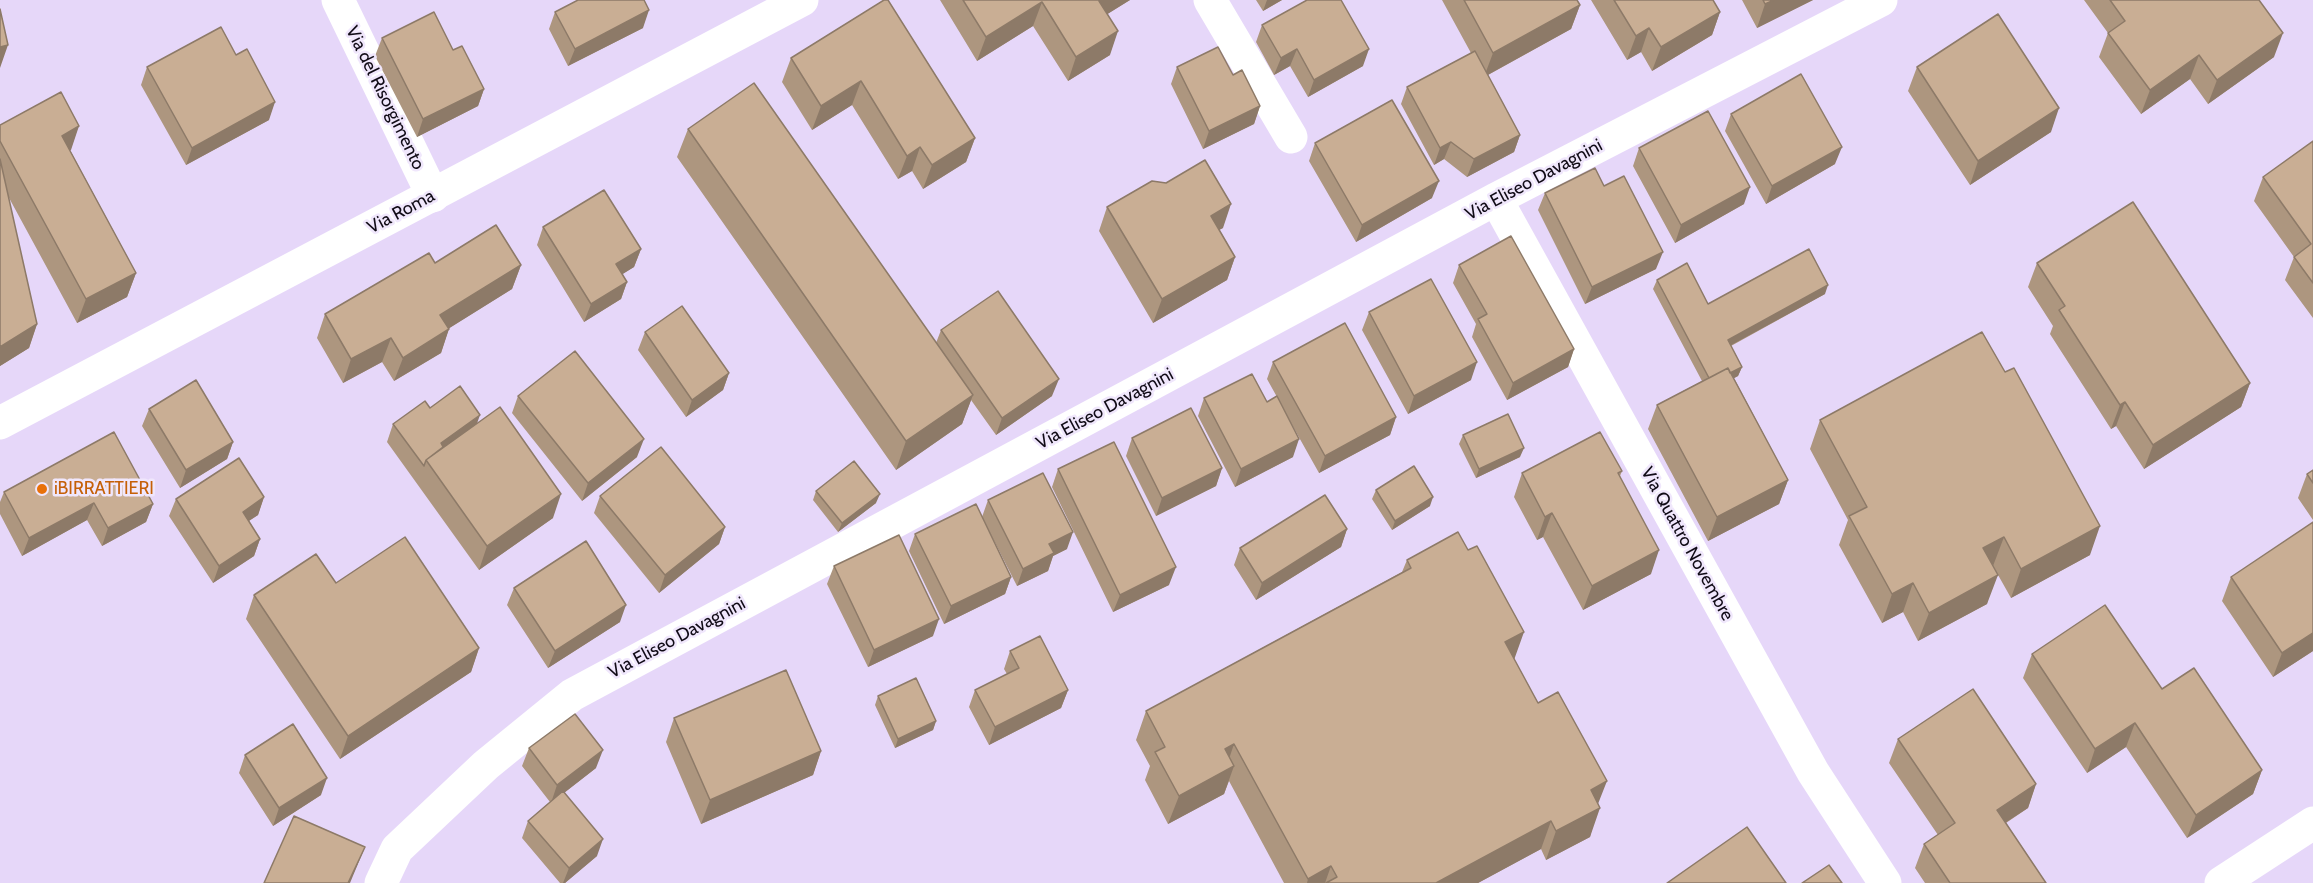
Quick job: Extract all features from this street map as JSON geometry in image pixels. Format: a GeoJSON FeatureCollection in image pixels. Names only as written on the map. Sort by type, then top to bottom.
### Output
{"type":"FeatureCollection","features":[{"type":"Feature","properties":{"kind":"street","name":"Via del Risorgimento"},"geometry":{"type":"LineString","coordinates":[[338,0],[433,196]]}},
{"type":"Feature","properties":{"kind":"street","name":"Via Roma"},"geometry":{"type":"LineString","coordinates":[[0,423],[802,0]]}},
{"type":"Feature","properties":{"kind":"street"},"geometry":{"type":"LineString","coordinates":[[1210,0],[1290,137]]}},
{"type":"Feature","properties":{"kind":"street","name":"Via Eliseo Davagnini"},"geometry":{"type":"LineString","coordinates":[[381,883],[397,849],[486,765],[572,695],[1496,199],[1881,0]]}},
{"type":"Feature","properties":{"kind":"street","name":"Via Quattro Novembre"},"geometry":{"type":"LineString","coordinates":[[1496,199],[1813,772],[1885,883]]}},
{"type":"Feature","properties":{"kind":"street"},"geometry":{"type":"LineString","coordinates":[[2222,883],[2313,823]]}},
{"type":"Feature","properties":{"kind":"building"},"geometry":{"type":"Polygon","coordinates":[[[578,0],[644,0],[649,10],[575,49],[555,12],[578,0]]]}},
{"type":"Feature","properties":{"kind":"building"},"geometry":{"type":"Polygon","coordinates":[[[884,0],[888,0],[975,138],[932,165],[920,147],[907,156],[861,81],[821,106],[791,58],[884,0]]]}},
{"type":"Feature","properties":{"kind":"building"},"geometry":{"type":"Polygon","coordinates":[[[963,0],[1101,0],[1099,1],[1118,31],[1076,57],[1042,2],[986,37],[963,0]]]}},
{"type":"Feature","properties":{"kind":"building"},"geometry":{"type":"Polygon","coordinates":[[[1307,0],[1341,0],[1369,49],[1314,80],[1297,49],[1281,58],[1262,25],[1307,0]]]}},
{"type":"Feature","properties":{"kind":"building"},"geometry":{"type":"Polygon","coordinates":[[[1464,0],[1577,0],[1580,5],[1493,53],[1464,0]]]}},
{"type":"Feature","properties":{"kind":"building"},"geometry":{"type":"Polygon","coordinates":[[[1614,0],[1713,0],[1720,12],[1661,47],[1649,28],[1636,36],[1614,0]]]}},
{"type":"Feature","properties":{"kind":"building"},"geometry":{"type":"Polygon","coordinates":[[[2110,0],[2259,0],[2283,33],[2217,80],[2199,55],[2150,90],[2108,33],[2125,21],[2110,0]]]}},
{"type":"Feature","properties":{"kind":"building"},"geometry":{"type":"Polygon","coordinates":[[[0,9],[8,45],[0,47],[0,9]]]}},
{"type":"Feature","properties":{"kind":"building"},"geometry":{"type":"Polygon","coordinates":[[[434,12],[453,50],[462,46],[484,89],[423,119],[382,38],[434,12]]]}},
{"type":"Feature","properties":{"kind":"building"},"geometry":{"type":"Polygon","coordinates":[[[1998,14],[2059,108],[1978,161],[1917,67],[1998,14]]]}},
{"type":"Feature","properties":{"kind":"building"},"geometry":{"type":"Polygon","coordinates":[[[221,27],[236,55],[247,49],[275,102],[192,148],[147,67],[221,27]]]}},
{"type":"Feature","properties":{"kind":"building"},"geometry":{"type":"Polygon","coordinates":[[[1218,47],[1233,75],[1242,70],[1260,106],[1209,131],[1177,67],[1218,47]]]}},
{"type":"Feature","properties":{"kind":"building"},"geometry":{"type":"Polygon","coordinates":[[[1475,51],[1520,135],[1474,159],[1451,142],[1440,148],[1407,87],[1475,51]]]}},
{"type":"Feature","properties":{"kind":"building"},"geometry":{"type":"Polygon","coordinates":[[[1801,74],[1842,147],[1772,186],[1731,114],[1801,74]]]}},
{"type":"Feature","properties":{"kind":"building"},"geometry":{"type":"Polygon","coordinates":[[[754,83],[973,395],[906,441],[688,129],[754,83]]]}},
{"type":"Feature","properties":{"kind":"building"},"geometry":{"type":"Polygon","coordinates":[[[61,92],[79,126],[62,136],[136,273],[86,299],[0,141],[0,125],[61,92]]]}},
{"type":"Feature","properties":{"kind":"building"},"geometry":{"type":"Polygon","coordinates":[[[1392,100],[1439,181],[1362,225],[1315,143],[1392,100]]]}},
{"type":"Feature","properties":{"kind":"building"},"geometry":{"type":"Polygon","coordinates":[[[1708,111],[1750,187],[1681,225],[1639,148],[1708,111]]]}},
{"type":"Feature","properties":{"kind":"building"},"geometry":{"type":"Polygon","coordinates":[[[2313,141],[2313,283],[2294,257],[2311,244],[2263,177],[2313,141]]]}},
{"type":"Feature","properties":{"kind":"building"},"geometry":{"type":"Polygon","coordinates":[[[0,159],[37,324],[0,347],[0,159]]]}},
{"type":"Feature","properties":{"kind":"building"},"geometry":{"type":"Polygon","coordinates":[[[1205,160],[1231,204],[1211,216],[1235,257],[1162,299],[1107,207],[1152,181],[1166,183],[1205,160]]]}},
{"type":"Feature","properties":{"kind":"building"},"geometry":{"type":"Polygon","coordinates":[[[1595,168],[1604,186],[1624,176],[1663,252],[1592,287],[1545,193],[1595,168]]]}},
{"type":"Feature","properties":{"kind":"building"},"geometry":{"type":"Polygon","coordinates":[[[604,190],[641,249],[616,264],[627,282],[591,304],[543,227],[604,190]]]}},
{"type":"Feature","properties":{"kind":"building"},"geometry":{"type":"Polygon","coordinates":[[[2133,202],[2250,383],[2153,445],[2125,402],[2120,405],[2059,310],[2065,306],[2037,263],[2133,202]]]}},
{"type":"Feature","properties":{"kind":"building"},"geometry":{"type":"Polygon","coordinates":[[[496,225],[521,265],[440,315],[449,329],[403,358],[391,338],[351,359],[325,314],[429,253],[435,263],[496,225]]]}},
{"type":"Feature","properties":{"kind":"building"},"geometry":{"type":"Polygon","coordinates":[[[1511,236],[1574,349],[1513,383],[1478,319],[1487,314],[1459,265],[1511,236]]]}},
{"type":"Feature","properties":{"kind":"building"},"geometry":{"type":"Polygon","coordinates":[[[1809,249],[1828,285],[1728,340],[1742,367],[1730,373],[1728,368],[1709,378],[1657,280],[1687,263],[1708,304],[1809,249]]]}},
{"type":"Feature","properties":{"kind":"building"},"geometry":{"type":"Polygon","coordinates":[[[1431,279],[1477,362],[1414,396],[1369,312],[1431,279]]]}},
{"type":"Feature","properties":{"kind":"building"},"geometry":{"type":"Polygon","coordinates":[[[998,291],[1059,379],[1002,418],[941,330],[998,291]]]}},
{"type":"Feature","properties":{"kind":"building"},"geometry":{"type":"Polygon","coordinates":[[[682,306],[729,373],[692,400],[645,332],[682,306]]]}},
{"type":"Feature","properties":{"kind":"building"},"geometry":{"type":"Polygon","coordinates":[[[1345,323],[1396,417],[1325,456],[1273,362],[1345,323]]]}},
{"type":"Feature","properties":{"kind":"building"},"geometry":{"type":"Polygon","coordinates":[[[1982,332],[2005,372],[2014,368],[2100,526],[2021,569],[2004,537],[1983,548],[1998,575],[1929,613],[1913,583],[1892,594],[1849,516],[1867,507],[1820,420],[1982,332]]]}},
{"type":"Feature","properties":{"kind":"building"},"geometry":{"type":"Polygon","coordinates":[[[575,351],[644,439],[588,483],[518,396],[575,351]]]}},
{"type":"Feature","properties":{"kind":"building"},"geometry":{"type":"Polygon","coordinates":[[[1728,368],[1788,480],[1717,517],[1657,405],[1728,368]]]}},
{"type":"Feature","properties":{"kind":"building"},"geometry":{"type":"Polygon","coordinates":[[[1252,374],[1267,402],[1277,396],[1299,439],[1241,469],[1204,398],[1252,374]]]}},
{"type":"Feature","properties":{"kind":"building"},"geometry":{"type":"Polygon","coordinates":[[[196,380],[233,442],[186,470],[149,409],[196,380]]]}},
{"type":"Feature","properties":{"kind":"building"},"geometry":{"type":"Polygon","coordinates":[[[460,386],[480,415],[441,443],[443,447],[426,460],[424,466],[393,424],[425,401],[430,408],[460,386]]]}},
{"type":"Feature","properties":{"kind":"building"},"geometry":{"type":"Polygon","coordinates":[[[500,407],[561,494],[487,546],[426,460],[500,407]]]}},
{"type":"Feature","properties":{"kind":"building"},"geometry":{"type":"Polygon","coordinates":[[[1191,408],[1222,468],[1162,498],[1132,438],[1191,408]]]}},
{"type":"Feature","properties":{"kind":"building"},"geometry":{"type":"Polygon","coordinates":[[[1508,414],[1524,448],[1479,469],[1463,435],[1508,414]]]}},
{"type":"Feature","properties":{"kind":"building"},"geometry":{"type":"Polygon","coordinates":[[[114,432],[153,504],[108,528],[94,503],[29,538],[4,492],[114,432]]]}},
{"type":"Feature","properties":{"kind":"building"},"geometry":{"type":"Polygon","coordinates":[[[1600,432],[1622,471],[1618,473],[1659,550],[1592,586],[1552,513],[1545,517],[1522,473],[1600,432]]]}},
{"type":"Feature","properties":{"kind":"building"},"geometry":{"type":"Polygon","coordinates":[[[1114,442],[1176,567],[1120,595],[1058,469],[1114,442]]]}},
{"type":"Feature","properties":{"kind":"building"},"geometry":{"type":"Polygon","coordinates":[[[661,447],[725,527],[665,575],[600,496],[661,447]]]}},
{"type":"Feature","properties":{"kind":"building"},"geometry":{"type":"Polygon","coordinates":[[[239,458],[264,497],[243,512],[260,539],[219,566],[176,499],[239,458]]]}},
{"type":"Feature","properties":{"kind":"building"},"geometry":{"type":"Polygon","coordinates":[[[854,461],[880,494],[842,523],[816,491],[854,461]]]}},
{"type":"Feature","properties":{"kind":"building"},"geometry":{"type":"Polygon","coordinates":[[[1414,466],[1433,497],[1395,521],[1376,490],[1414,466]]]}},
{"type":"Feature","properties":{"kind":"building"},"geometry":{"type":"Polygon","coordinates":[[[2313,470],[2313,483],[2307,474],[2313,470]]]}},
{"type":"Feature","properties":{"kind":"building"},"geometry":{"type":"Polygon","coordinates":[[[1043,473],[1073,532],[1049,544],[1054,553],[1023,569],[988,500],[1043,473]]]}},
{"type":"Feature","properties":{"kind":"building"},"geometry":{"type":"Polygon","coordinates":[[[1325,495],[1347,529],[1262,583],[1240,548],[1325,495]]]}},
{"type":"Feature","properties":{"kind":"building"},"geometry":{"type":"Polygon","coordinates":[[[976,504],[1011,577],[951,606],[915,534],[976,504]]]}},
{"type":"Feature","properties":{"kind":"building"},"geometry":{"type":"Polygon","coordinates":[[[2313,522],[2313,633],[2282,653],[2231,577],[2313,522]]]}},
{"type":"Feature","properties":{"kind":"building"},"geometry":{"type":"Polygon","coordinates":[[[1458,532],[1468,550],[1477,546],[1524,632],[1505,642],[1538,703],[1558,692],[1607,781],[1591,790],[1600,808],[1556,831],[1551,821],[1436,883],[1326,883],[1337,877],[1331,866],[1308,879],[1234,744],[1225,749],[1234,766],[1179,796],[1155,752],[1165,747],[1146,711],[1411,568],[1407,560],[1458,532]]]}},
{"type":"Feature","properties":{"kind":"building"},"geometry":{"type":"Polygon","coordinates":[[[899,535],[939,619],[874,650],[834,566],[899,535]]]}},
{"type":"Feature","properties":{"kind":"building"},"geometry":{"type":"Polygon","coordinates":[[[405,537],[479,648],[348,736],[254,595],[316,554],[336,583],[405,537]]]}},
{"type":"Feature","properties":{"kind":"building"},"geometry":{"type":"Polygon","coordinates":[[[586,541],[626,605],[555,651],[514,588],[586,541]]]}},
{"type":"Feature","properties":{"kind":"building"},"geometry":{"type":"Polygon","coordinates":[[[2105,605],[2162,689],[2194,668],[2262,770],[2196,815],[2135,723],[2095,749],[2032,654],[2105,605]]]}},
{"type":"Feature","properties":{"kind":"building"},"geometry":{"type":"Polygon","coordinates":[[[1040,636],[1068,690],[995,727],[975,690],[1019,668],[1010,651],[1040,636]]]}},
{"type":"Feature","properties":{"kind":"building"},"geometry":{"type":"Polygon","coordinates":[[[786,670],[821,751],[710,800],[674,718],[786,670]]]}},
{"type":"Feature","properties":{"kind":"building"},"geometry":{"type":"Polygon","coordinates":[[[916,678],[936,721],[898,739],[878,696],[916,678]]]}},
{"type":"Feature","properties":{"kind":"building"},"geometry":{"type":"Polygon","coordinates":[[[1973,689],[2036,784],[1997,810],[2046,883],[1950,883],[1924,844],[1955,823],[1898,739],[1973,689]]]}},
{"type":"Feature","properties":{"kind":"building"},"geometry":{"type":"Polygon","coordinates":[[[575,714],[603,750],[557,785],[529,748],[575,714]]]}},
{"type":"Feature","properties":{"kind":"building"},"geometry":{"type":"Polygon","coordinates":[[[293,724],[327,778],[279,808],[245,755],[293,724]]]}},
{"type":"Feature","properties":{"kind":"building"},"geometry":{"type":"Polygon","coordinates":[[[563,791],[603,839],[569,868],[528,821],[563,791]]]}},
{"type":"Feature","properties":{"kind":"building"},"geometry":{"type":"Polygon","coordinates":[[[294,816],[365,847],[348,883],[264,883],[294,816]]]}},
{"type":"Feature","properties":{"kind":"building"},"geometry":{"type":"Polygon","coordinates":[[[1747,827],[1786,883],[1667,883],[1747,827]]]}},
{"type":"Feature","properties":{"kind":"building"},"geometry":{"type":"Polygon","coordinates":[[[1829,865],[1842,883],[1802,883],[1829,865]]]}},
{"type":"Feature","properties":{"kind":"place","name":"iBIRRATTIERI"},"geometry":{"type":"Point","coordinates":[42,489]}}]}
